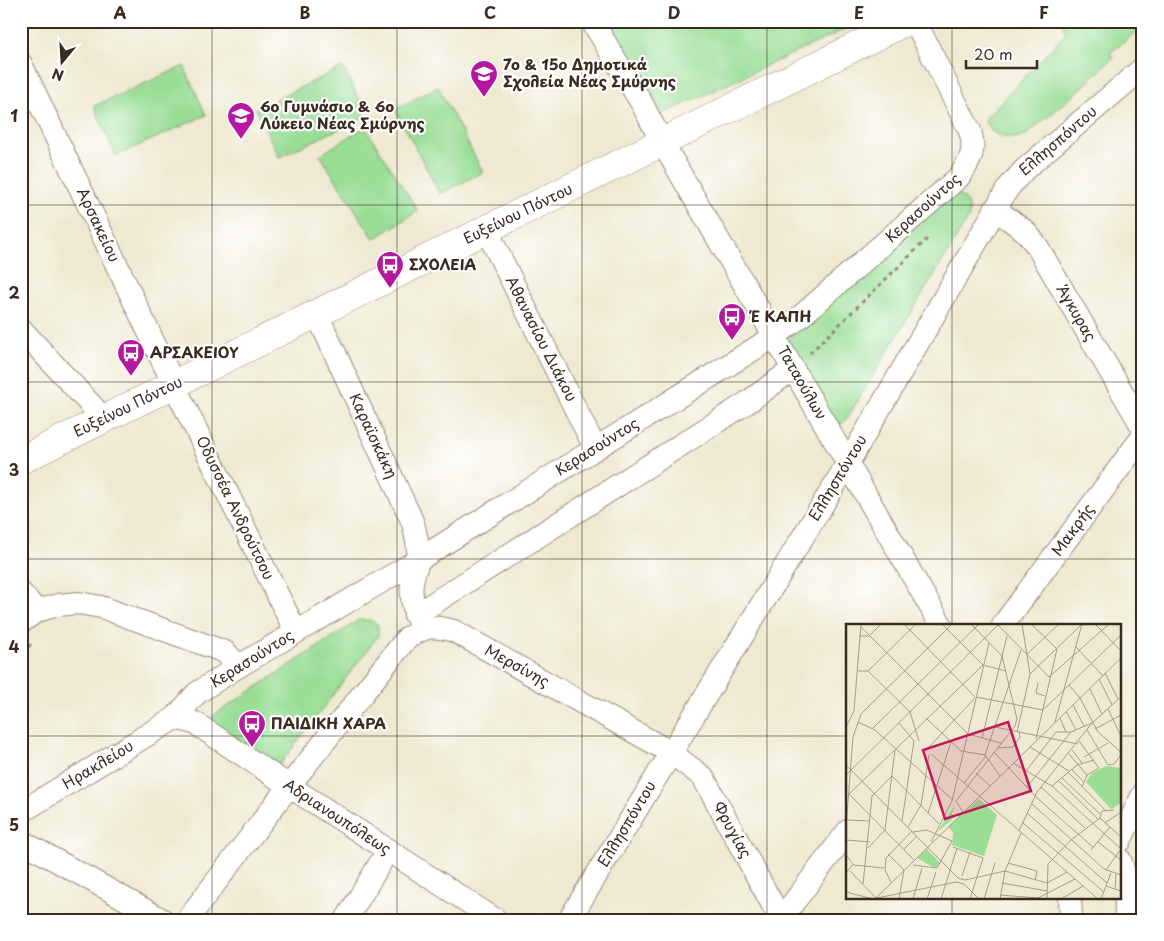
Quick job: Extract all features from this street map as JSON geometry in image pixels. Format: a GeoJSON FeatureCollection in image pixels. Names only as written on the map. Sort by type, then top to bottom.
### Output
{"type":"FeatureCollection","features":[{"type":"Feature","properties":{"kind":"street","name":"Ταταούλων"},"geometry":{"type":"LineString","coordinates":[[592,21],[641,102],[662,142],[940,624]]}},
{"type":"Feature","properties":{"kind":"street","name":"Ευξείνου Πόντου"},"geometry":{"type":"LineString","coordinates":[[21,460],[907,21]]}},
{"type":"Feature","properties":{"kind":"street","name":"Κερασούντος"},"geometry":{"type":"LineString","coordinates":[[175,718],[198,693],[239,666],[418,560],[775,336],[800,318],[959,177],[972,154],[973,142],[970,131],[915,21]]}},
{"type":"Feature","properties":{"kind":"street","name":"Αρσακείου"},"geometry":{"type":"LineString","coordinates":[[22,67],[174,385]]}},
{"type":"Feature","properties":{"kind":"street","name":"Ελλησπόντου"},"geometry":{"type":"LineString","coordinates":[[569,920],[848,463],[1008,188],[1025,169],[1143,68]]}},
{"type":"Feature","properties":{"kind":"street","name":"Άγκυρας"},"geometry":{"type":"LineString","coordinates":[[995,210],[1025,231],[1037,246],[1143,428]]}},
{"type":"Feature","properties":{"kind":"street","name":"Αθανασίου Διάκου"},"geometry":{"type":"LineString","coordinates":[[486,229],[595,448]]}},
{"type":"Feature","properties":{"kind":"street","name":"Καραϊσκάκη"},"geometry":{"type":"LineString","coordinates":[[317,314],[413,523],[418,542],[418,560]]}},
{"type":"Feature","properties":{"kind":"street"},"geometry":{"type":"LineString","coordinates":[[21,329],[104,419]]}},
{"type":"Feature","properties":{"kind":"street"},"geometry":{"type":"LineString","coordinates":[[187,920],[288,786],[419,622],[748,402],[793,369]]}},
{"type":"Feature","properties":{"kind":"street","name":"Οδυσσέα Ανδρούτσου"},"geometry":{"type":"LineString","coordinates":[[174,385],[296,632]]}},
{"type":"Feature","properties":{"kind":"street","name":"Μακρής"},"geometry":{"type":"LineString","coordinates":[[1004,624],[1143,436]]}},
{"type":"Feature","properties":{"kind":"street"},"geometry":{"type":"LineString","coordinates":[[418,560],[413,575],[411,591],[419,622]]}},
{"type":"Feature","properties":{"kind":"street"},"geometry":{"type":"LineString","coordinates":[[21,593],[29,616],[58,604],[101,607],[225,652],[239,666]]}},
{"type":"Feature","properties":{"kind":"street","name":"Μερσίνης"},"geometry":{"type":"LineString","coordinates":[[419,622],[454,631],[670,752]]}},
{"type":"Feature","properties":{"kind":"street","name":"Αδριανουπόλεως"},"geometry":{"type":"LineString","coordinates":[[175,718],[195,723],[288,786],[496,920]]}},
{"type":"Feature","properties":{"kind":"street","name":"Ηρακλείου"},"geometry":{"type":"LineString","coordinates":[[21,812],[175,718]]}},
{"type":"Feature","properties":{"kind":"street","name":"Φρυγίας"},"geometry":{"type":"LineString","coordinates":[[670,752],[703,777],[781,920]]}},
{"type":"Feature","properties":{"kind":"street"},"geometry":{"type":"LineString","coordinates":[[1122,837],[1143,794]]}},
{"type":"Feature","properties":{"kind":"street"},"geometry":{"type":"LineString","coordinates":[[781,920],[846,834]]}},
{"type":"Feature","properties":{"kind":"street"},"geometry":{"type":"LineString","coordinates":[[21,842],[163,920]]}},
{"type":"Feature","properties":{"kind":"street"},"geometry":{"type":"LineString","coordinates":[[346,920],[388,850]]}},
{"type":"Feature","properties":{"kind":"street"},"geometry":{"type":"LineString","coordinates":[[1122,864],[1125,879],[1126,920]]}},
{"type":"Feature","properties":{"kind":"street"},"geometry":{"type":"LineString","coordinates":[[1070,898],[1071,920]]}},
{"type":"Feature","properties":{"kind":"path","name":"Κερασούντος"},"geometry":{"type":"LineString","coordinates":[[793,369],[934,232]]}},
{"type":"Feature","properties":{"kind":"green space"},"geometry":{"type":"Polygon","coordinates":[[[608,21],[863,21],[663,114],[608,21]]]}},
{"type":"Feature","properties":{"kind":"green space"},"geometry":{"type":"Polygon","coordinates":[[[1061,21],[1143,21],[1143,26],[1110,53],[1113,58],[1075,94],[1026,135],[1014,138],[1002,137],[991,131],[984,120],[1066,33],[1061,21]]]}},
{"type":"Feature","properties":{"kind":"green space"},"geometry":{"type":"Polygon","coordinates":[[[184,66],[206,115],[116,156],[94,106],[184,66]]]}},
{"type":"Feature","properties":{"kind":"green space"},"geometry":{"type":"Polygon","coordinates":[[[343,67],[367,116],[279,157],[256,109],[343,67]]]}},
{"type":"Feature","properties":{"kind":"green space"},"geometry":{"type":"Polygon","coordinates":[[[438,87],[483,172],[440,194],[395,109],[438,87]]]}},
{"type":"Feature","properties":{"kind":"green space"},"geometry":{"type":"Polygon","coordinates":[[[365,127],[418,211],[374,239],[320,155],[365,127]]]}},
{"type":"Feature","properties":{"kind":"green space"},"geometry":{"type":"Polygon","coordinates":[[[954,193],[962,197],[967,203],[969,210],[968,219],[846,420],[842,424],[837,424],[787,345],[790,338],[954,193]]]}},
{"type":"Feature","properties":{"kind":"green space"},"geometry":{"type":"Polygon","coordinates":[[[359,620],[370,620],[378,625],[378,636],[278,767],[210,723],[214,715],[359,620]]]}},
{"type":"Feature","properties":{"kind":"place","name":"7ο & 15ο Δημοτικά Σχολεία Νέας Σμύρνης"},"geometry":{"type":"Point","coordinates":[484,98]}},
{"type":"Feature","properties":{"kind":"place","name":"6ο Γυμνάσιο & 6ο Λύκειο Νέας Σμύρνης"},"geometry":{"type":"Point","coordinates":[241,140]}},
{"type":"Feature","properties":{"kind":"place","name":"ΣΧΟΛΕΙΑ"},"geometry":{"type":"Point","coordinates":[390,289]}},
{"type":"Feature","properties":{"kind":"place","name":"Ε΄ ΚΑΠΗ"},"geometry":{"type":"Point","coordinates":[732,341]}},
{"type":"Feature","properties":{"kind":"place","name":"ΑΡΣΑΚΕΙΟΥ"},"geometry":{"type":"Point","coordinates":[131,377]}},
{"type":"Feature","properties":{"kind":"place","name":"ΠΑΙΔΙΚΗ ΧΑΡΑ"},"geometry":{"type":"Point","coordinates":[252,748]}}]}
